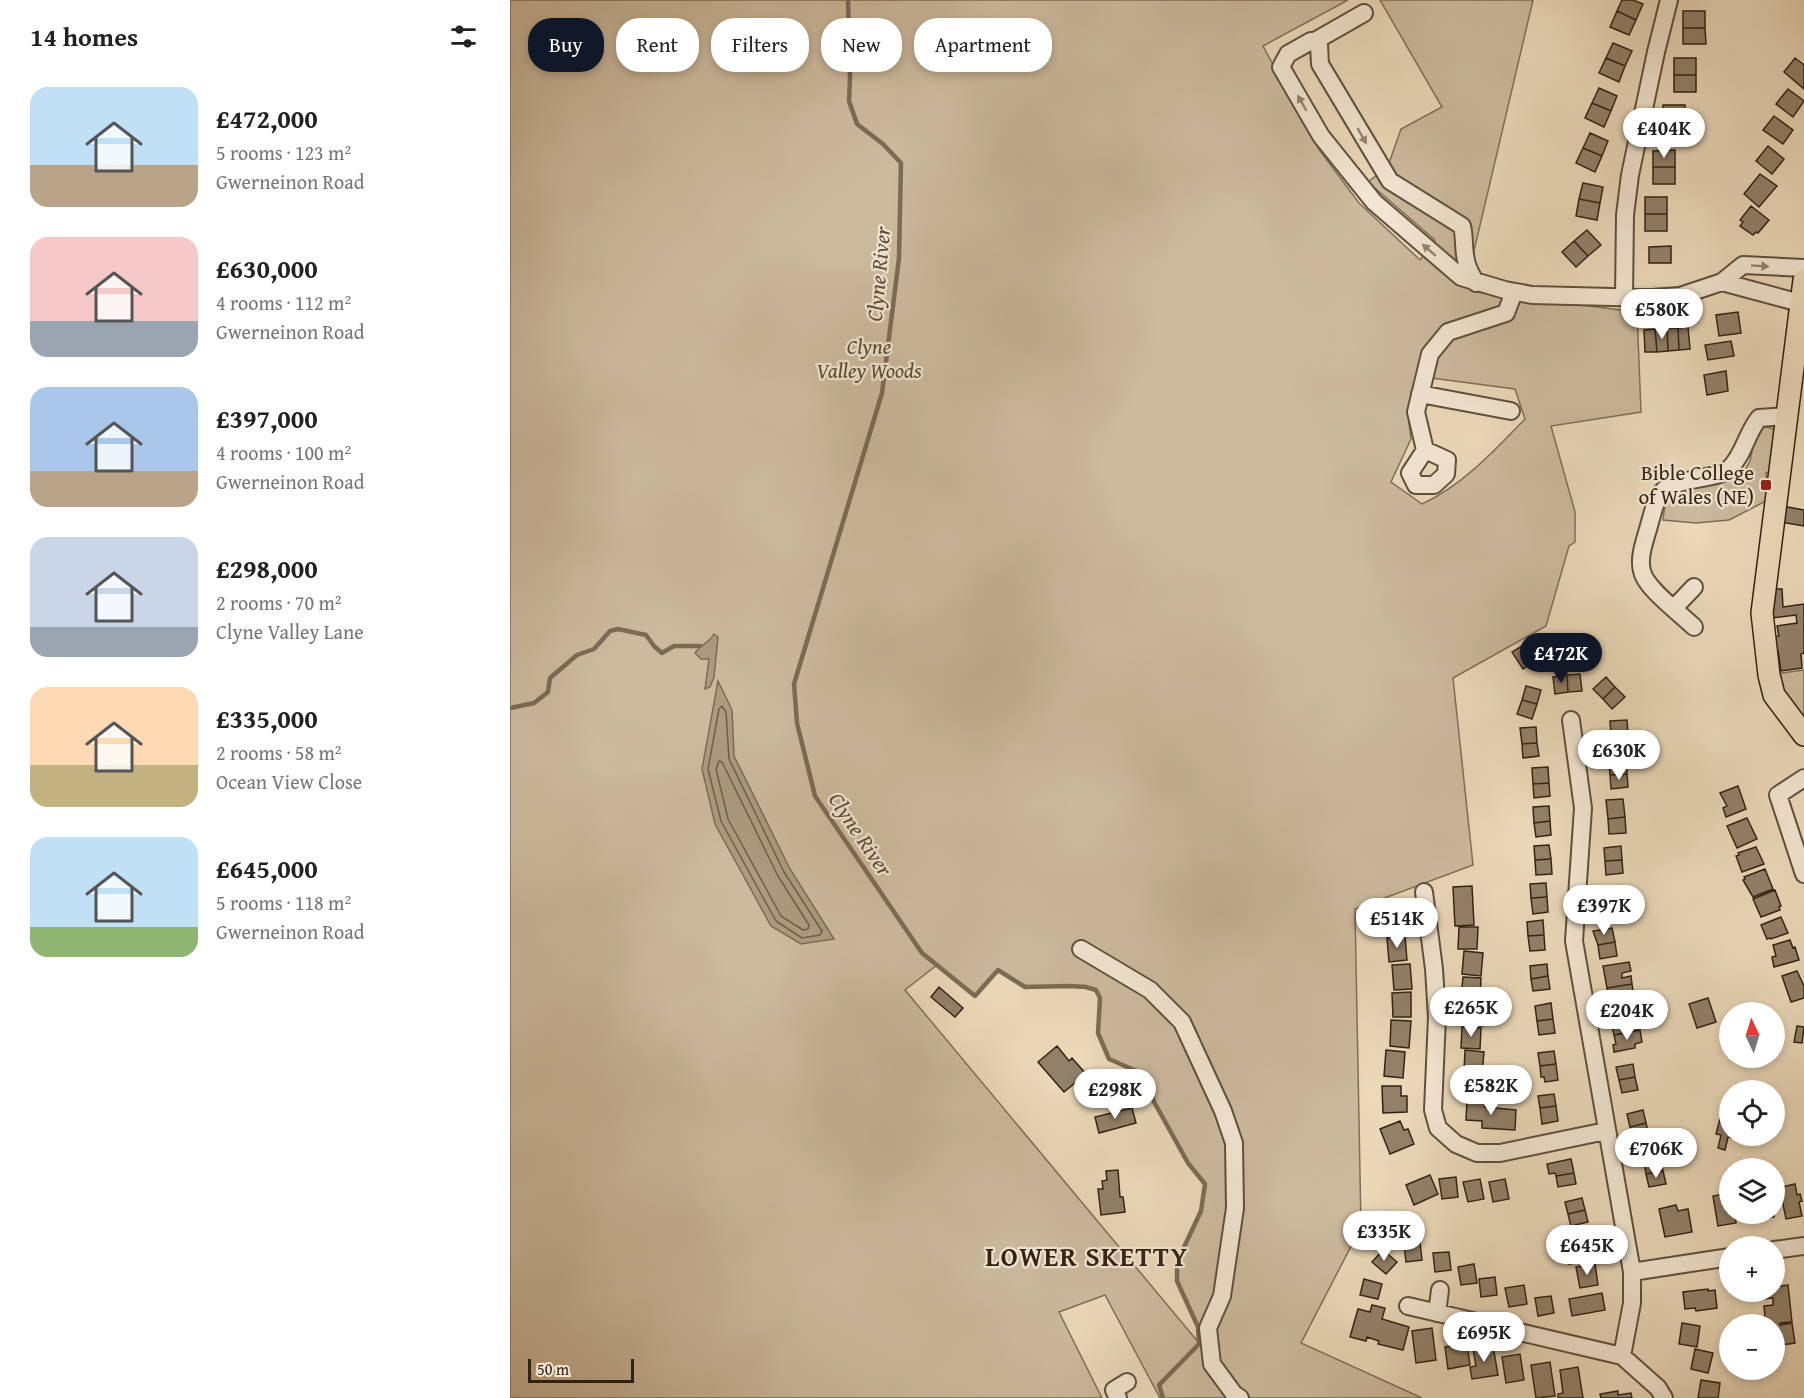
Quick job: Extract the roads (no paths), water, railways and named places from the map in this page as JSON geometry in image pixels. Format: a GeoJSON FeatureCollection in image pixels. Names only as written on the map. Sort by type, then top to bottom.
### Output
{"type":"FeatureCollection","features":[{"type":"Feature","properties":{"kind":"main road"},"geometry":{"type":"LineString","coordinates":[[1804,280],[1762,612],[1769,675],[1774,695],[1804,735]]}},
{"type":"Feature","properties":{"kind":"street"},"geometry":{"type":"LineString","coordinates":[[1624,297],[1625,215],[1630,176],[1669,0]]}},
{"type":"Feature","properties":{"kind":"street"},"geometry":{"type":"LineString","coordinates":[[1364,13],[1316,41],[1311,41],[1288,54],[1281,67],[1321,136],[1374,202],[1461,277],[1476,283],[1532,295],[1680,296],[1722,282],[1743,265],[1804,268]]}},
{"type":"Feature","properties":{"kind":"street"},"geometry":{"type":"LineString","coordinates":[[1316,41],[1319,45],[1320,64],[1390,181],[1462,226],[1466,240],[1464,249],[1466,263],[1476,283]]}},
{"type":"Feature","properties":{"kind":"street"},"geometry":{"type":"LineString","coordinates":[[1722,282],[1800,303]]}},
{"type":"Feature","properties":{"kind":"street"},"geometry":{"type":"LineString","coordinates":[[1425,450],[1416,412],[1430,354],[1448,332],[1506,313],[1514,292]]}},
{"type":"Feature","properties":{"kind":"street"},"geometry":{"type":"LineString","coordinates":[[1419,393],[1511,411]]}},
{"type":"Feature","properties":{"kind":"street"},"geometry":{"type":"LineString","coordinates":[[1694,627],[1646,582],[1641,571],[1641,555],[1656,503],[1661,492],[1670,485],[1727,471],[1738,459],[1750,430],[1759,418],[1788,416]]}},
{"type":"Feature","properties":{"kind":"street"},"geometry":{"type":"LineString","coordinates":[[1674,608],[1694,587]]}},
{"type":"Feature","properties":{"kind":"street"},"geometry":{"type":"LineString","coordinates":[[1571,720],[1583,808],[1574,941],[1632,1272],[1632,1303],[1622,1356]]}},
{"type":"Feature","properties":{"kind":"street"},"geometry":{"type":"LineString","coordinates":[[1804,778],[1778,795],[1804,874]]}},
{"type":"Feature","properties":{"kind":"street"},"geometry":{"type":"LineString","coordinates":[[1424,892],[1420,914],[1434,969],[1437,1017],[1433,1110],[1438,1128],[1456,1144],[1477,1153],[1500,1153],[1606,1131]]}},
{"type":"Feature","properties":{"kind":"street"},"geometry":{"type":"LineString","coordinates":[[1081,949],[1150,990],[1182,1022],[1223,1111],[1234,1143],[1235,1208],[1222,1296],[1208,1328],[1212,1364],[1234,1394],[1240,1398]]}},
{"type":"Feature","properties":{"kind":"street"},"geometry":{"type":"LineString","coordinates":[[1785,1249],[1804,1246]]}},
{"type":"Feature","properties":{"kind":"street"},"geometry":{"type":"LineString","coordinates":[[1632,1272],[1719,1259]]}},
{"type":"Feature","properties":{"kind":"street"},"geometry":{"type":"LineString","coordinates":[[1437,1313],[1440,1290]]}},
{"type":"Feature","properties":{"kind":"street"},"geometry":{"type":"LineString","coordinates":[[1408,1306],[1622,1356],[1658,1388],[1664,1398]]}},
{"type":"Feature","properties":{"kind":"street"},"geometry":{"type":"LineString","coordinates":[[1118,1398],[1114,1390],[1127,1382]]}},
{"type":"Feature","properties":{"kind":"water"},"geometry":{"type":"Polygon","coordinates":[[[714,634],[718,637],[714,677],[710,687],[705,689],[709,659],[701,659],[695,653],[714,634]]]}},
{"type":"Feature","properties":{"kind":"water"},"geometry":{"type":"Polygon","coordinates":[[[718,681],[732,710],[734,756],[790,869],[834,939],[801,944],[771,926],[715,824],[702,769],[718,681]]]}},
{"type":"Feature","properties":{"kind":"waterway","name":"Clyne River"},"geometry":{"type":"LineString","coordinates":[[848,0],[849,101],[857,124],[883,144],[901,163],[899,258],[882,393],[794,684],[797,723],[815,796],[922,953],[975,996],[998,970],[1025,987],[1070,986],[1096,990],[1100,998],[1098,1033],[1109,1059],[1150,1077],[1153,1100],[1188,1163],[1205,1184],[1201,1211],[1177,1262],[1177,1281],[1198,1327],[1199,1344],[1159,1385],[1163,1398]]}},
{"type":"Feature","properties":{"kind":"waterway"},"geometry":{"type":"LineString","coordinates":[[510,708],[534,703],[548,692],[550,678],[577,655],[594,649],[610,631],[618,629],[646,635],[662,653],[674,646],[700,646]]}},
{"type":"Feature","properties":{"kind":"place","name":"Bible College of Wales (NE)"},"geometry":{"type":"Point","coordinates":[1766,485]}},
{"type":"Feature","properties":{"kind":"district","name":"LOWER SKETTY"},"geometry":{"type":"Point","coordinates":[1087,1257]}},
{"type":"Feature","properties":{"kind":"park label","name":"Clyne Valley Woods"},"geometry":{"type":"Point","coordinates":[869,359]}}]}
